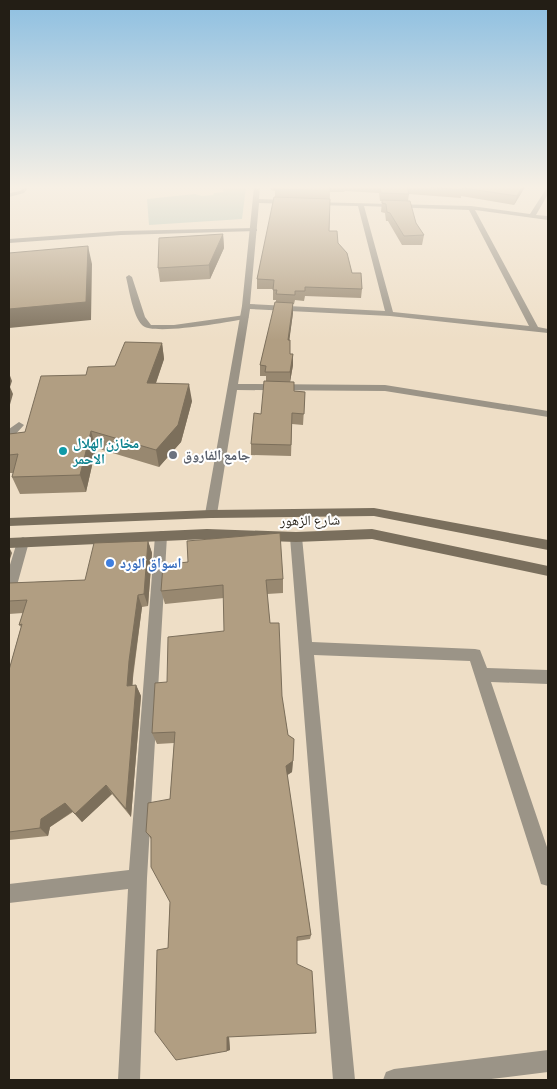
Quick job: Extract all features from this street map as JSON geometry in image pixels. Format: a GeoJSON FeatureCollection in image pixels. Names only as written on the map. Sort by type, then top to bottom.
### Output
{"type":"FeatureCollection","features":[{"type":"Feature","properties":{"kind":"main road","name":"شارع الزهور"},"geometry":{"type":"LineString","coordinates":[[9,522],[211,514],[374,512],[548,545]]}},
{"type":"Feature","properties":{"kind":"main road","name":"شارع الزهور"},"geometry":{"type":"LineString","coordinates":[[9,543],[207,534],[296,537],[372,534],[548,571]]}},
{"type":"Feature","properties":{"kind":"street"},"geometry":{"type":"LineString","coordinates":[[211,514],[245,317],[253,238]]}},
{"type":"Feature","properties":{"kind":"street"},"geometry":{"type":"LineString","coordinates":[[370,238],[390,314]]}},
{"type":"Feature","properties":{"kind":"street"},"geometry":{"type":"LineString","coordinates":[[487,238],[535,329]]}},
{"type":"Feature","properties":{"kind":"street"},"geometry":{"type":"LineString","coordinates":[[246,306],[390,314],[548,331]]}},
{"type":"Feature","properties":{"kind":"street"},"geometry":{"type":"LineString","coordinates":[[234,387],[385,388],[548,414]]}},
{"type":"Feature","properties":{"kind":"street"},"geometry":{"type":"LineString","coordinates":[[9,435],[19,425]]}},
{"type":"Feature","properties":{"kind":"street"},"geometry":{"type":"LineString","coordinates":[[129,1080],[138,878],[161,536]]}},
{"type":"Feature","properties":{"kind":"street"},"geometry":{"type":"LineString","coordinates":[[296,537],[344,1080]]}},
{"type":"Feature","properties":{"kind":"street"},"geometry":{"type":"LineString","coordinates":[[9,589],[23,542]]}},
{"type":"Feature","properties":{"kind":"street"},"geometry":{"type":"LineString","coordinates":[[305,648],[475,655],[548,877]]}},
{"type":"Feature","properties":{"kind":"street"},"geometry":{"type":"LineString","coordinates":[[481,674],[548,677]]}},
{"type":"Feature","properties":{"kind":"street"},"geometry":{"type":"LineString","coordinates":[[9,893],[138,878]]}},
{"type":"Feature","properties":{"kind":"street"},"geometry":{"type":"LineString","coordinates":[[394,1080],[427,1078],[548,1061]]}},
{"type":"Feature","properties":{"kind":"lane"},"geometry":{"type":"LineString","coordinates":[[9,241],[49,238]]}},
{"type":"Feature","properties":{"kind":"lane"},"geometry":{"type":"LineString","coordinates":[[129,277],[144,323],[149,327],[166,328],[245,317]]}},
{"type":"Feature","properties":{"kind":"building"},"geometry":{"type":"Polygon","coordinates":[[[159,238],[221,238],[209,265],[158,268],[159,238]]]}},
{"type":"Feature","properties":{"kind":"building"},"geometry":{"type":"Polygon","coordinates":[[[266,238],[338,238],[338,243],[347,253],[352,273],[361,273],[362,289],[305,287],[305,291],[295,291],[295,295],[276,294],[277,290],[273,290],[274,280],[257,279],[266,238]]]}},
{"type":"Feature","properties":{"kind":"building"},"geometry":{"type":"Polygon","coordinates":[[[88,246],[86,302],[9,309],[9,253],[88,246]]]}},
{"type":"Feature","properties":{"kind":"building"},"geometry":{"type":"Polygon","coordinates":[[[275,302],[293,303],[288,340],[290,340],[290,354],[293,354],[290,372],[265,372],[266,366],[260,365],[275,302]]]}},
{"type":"Feature","properties":{"kind":"building"},"geometry":{"type":"Polygon","coordinates":[[[125,342],[162,343],[147,383],[189,384],[178,425],[156,450],[91,431],[80,475],[12,477],[18,454],[9,455],[9,434],[25,432],[41,376],[86,375],[88,367],[115,366],[125,342]]]}},
{"type":"Feature","properties":{"kind":"building"},"geometry":{"type":"Polygon","coordinates":[[[264,381],[294,382],[294,391],[305,392],[304,414],[292,413],[291,445],[251,444],[254,413],[261,414],[264,381]]]}},
{"type":"Feature","properties":{"kind":"building"},"geometry":{"type":"Polygon","coordinates":[[[280,533],[283,579],[266,580],[270,623],[279,623],[282,696],[288,735],[294,739],[293,761],[286,766],[311,935],[297,937],[297,964],[312,971],[316,1033],[227,1037],[227,1051],[176,1060],[155,1032],[157,950],[168,948],[170,902],[151,867],[151,837],[146,832],[148,803],[170,799],[175,732],[152,733],[155,683],[167,682],[168,637],[224,631],[223,585],[161,591],[163,565],[188,562],[187,541],[280,533]]]}},
{"type":"Feature","properties":{"kind":"building"},"geometry":{"type":"Polygon","coordinates":[[[148,541],[144,594],[138,595],[129,661],[127,686],[136,685],[126,809],[106,785],[75,814],[65,803],[41,819],[40,828],[9,832],[9,670],[22,624],[19,625],[27,600],[9,601],[9,583],[85,580],[94,543],[148,541]]]}},
{"type":"Feature","properties":{"kind":"place","name":"مخازن الهلال الاحمر"},"geometry":{"type":"Point","coordinates":[63,451]}},
{"type":"Feature","properties":{"kind":"place","name":"جامع الفاروق"},"geometry":{"type":"Point","coordinates":[173,455]}},
{"type":"Feature","properties":{"kind":"place","name":"اسواق الورد"},"geometry":{"type":"Point","coordinates":[110,563]}}]}
